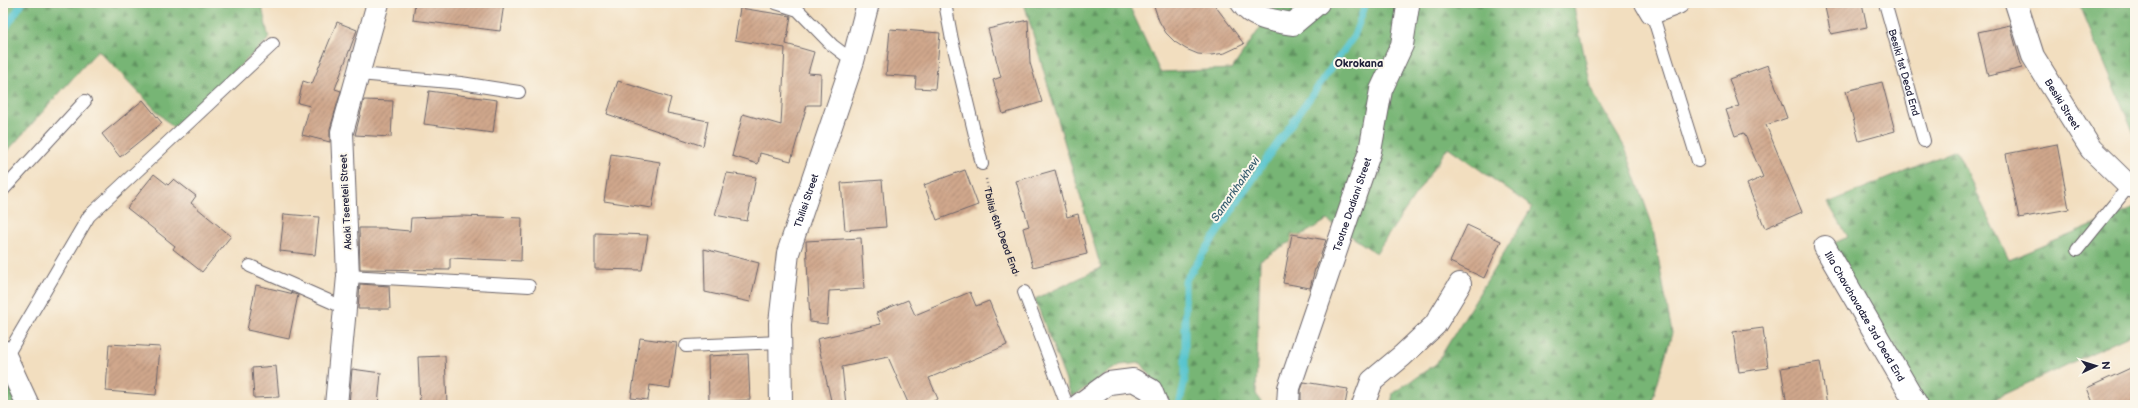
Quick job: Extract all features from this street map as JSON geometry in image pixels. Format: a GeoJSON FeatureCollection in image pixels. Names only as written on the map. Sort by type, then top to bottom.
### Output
{"type":"FeatureCollection","features":[{"type":"Feature","properties":{"kind":"street","name":"Akaki Tsereteli Street"},"geometry":{"type":"LineString","coordinates":[[336,405],[348,276],[342,132],[378,3]]}},
{"type":"Feature","properties":{"kind":"street","name":"Tbilisi Street"},"geometry":{"type":"LineString","coordinates":[[781,405],[780,322],[788,253],[853,61],[868,3]]}},
{"type":"Feature","properties":{"kind":"street"},"geometry":{"type":"LineString","coordinates":[[1242,3],[1246,10],[1266,19],[1293,24],[1318,3]]}},
{"type":"Feature","properties":{"kind":"street","name":"Tsotne Dadiani Street"},"geometry":{"type":"LineString","coordinates":[[1288,405],[1289,388],[1370,150],[1381,90],[1402,45],[1408,6],[1406,3]]}},
{"type":"Feature","properties":{"kind":"street"},"geometry":{"type":"LineString","coordinates":[[1649,8],[1678,3]]}},
{"type":"Feature","properties":{"kind":"street","name":"Besiki Street"},"geometry":{"type":"LineString","coordinates":[[2016,3],[2033,56],[2091,149],[2132,187]]}},
{"type":"Feature","properties":{"kind":"street","name":"Ilia Chavchavadze 3rd Dead End"},"geometry":{"type":"LineString","coordinates":[[1825,247],[1917,405]]}},
{"type":"Feature","properties":{"kind":"street"},"geometry":{"type":"LineString","coordinates":[[1363,405],[1372,381],[1402,356],[1435,325],[1460,284]]}},
{"type":"Feature","properties":{"kind":"street"},"geometry":{"type":"LineString","coordinates":[[5,354],[28,405]]}},
{"type":"Feature","properties":{"kind":"street"},"geometry":{"type":"LineString","coordinates":[[1079,405],[1109,383],[1133,380],[1151,390],[1157,405]]}},
{"type":"Feature","properties":{"kind":"lane"},"geometry":{"type":"LineString","coordinates":[[776,3],[798,10],[832,45],[853,61]]}},
{"type":"Feature","properties":{"kind":"lane"},"geometry":{"type":"LineString","coordinates":[[945,3],[952,40],[982,164]]}},
{"type":"Feature","properties":{"kind":"lane","name":"Besiki 1st Dead End"},"geometry":{"type":"LineString","coordinates":[[1885,3],[1924,142]]}},
{"type":"Feature","properties":{"kind":"lane"},"geometry":{"type":"LineString","coordinates":[[1649,8],[1698,161]]}},
{"type":"Feature","properties":{"kind":"lane"},"geometry":{"type":"LineString","coordinates":[[5,354],[89,216],[273,44]]}},
{"type":"Feature","properties":{"kind":"lane"},"geometry":{"type":"LineString","coordinates":[[359,74],[461,83],[519,92]]}},
{"type":"Feature","properties":{"kind":"lane"},"geometry":{"type":"LineString","coordinates":[[3,190],[85,101]]}},
{"type":"Feature","properties":{"kind":"lane"},"geometry":{"type":"LineString","coordinates":[[2077,250],[2132,187]]}},
{"type":"Feature","properties":{"kind":"lane"},"geometry":{"type":"LineString","coordinates":[[250,266],[345,308]]}},
{"type":"Feature","properties":{"kind":"lane"},"geometry":{"type":"LineString","coordinates":[[348,276],[529,286]]}},
{"type":"Feature","properties":{"kind":"lane"},"geometry":{"type":"LineString","coordinates":[[1024,292],[1067,405]]}},
{"type":"Feature","properties":{"kind":"lane"},"geometry":{"type":"LineString","coordinates":[[686,346],[780,342]]}},
{"type":"Feature","properties":{"kind":"path","name":"Tbilisi 6th Dead End"},"geometry":{"type":"LineString","coordinates":[[982,164],[993,210],[1024,292]]}},
{"type":"Feature","properties":{"kind":"green space"},"geometry":{"type":"Polygon","coordinates":[[[3,3],[261,3],[269,39],[173,128],[98,50],[3,156],[3,3]]]}},
{"type":"Feature","properties":{"kind":"green space"},"geometry":{"type":"Polygon","coordinates":[[[1024,3],[1128,3],[1160,72],[1232,69],[1277,3],[1573,3],[1592,91],[1625,148],[1652,224],[1672,333],[1651,405],[1391,405],[1393,393],[1436,364],[1532,207],[1448,147],[1376,253],[1327,220],[1260,260],[1256,394],[1264,405],[1167,405],[1162,392],[1141,363],[1120,365],[1072,397],[1035,299],[1101,268],[1024,3]]]}},
{"type":"Feature","properties":{"kind":"green space"},"geometry":{"type":"Polygon","coordinates":[[[2079,3],[2135,3],[2135,136],[2079,3]]]}},
{"type":"Feature","properties":{"kind":"green space"},"geometry":{"type":"Polygon","coordinates":[[[1956,150],[2009,260],[2135,208],[2135,333],[1981,405],[1917,405],[1825,247],[1848,237],[1828,203],[1956,150]]]}},
{"type":"Feature","properties":{"kind":"green space"},"geometry":{"type":"Polygon","coordinates":[[[3,373],[19,405],[3,405],[3,373]]]}},
{"type":"Feature","properties":{"kind":"building"},"geometry":{"type":"Polygon","coordinates":[[[415,3],[504,3],[500,31],[413,20],[415,3]]]}},
{"type":"Feature","properties":{"kind":"building"},"geometry":{"type":"Polygon","coordinates":[[[1153,3],[1213,3],[1244,44],[1225,53],[1211,55],[1198,54],[1186,49],[1175,42],[1166,33],[1159,21],[1153,3]]]}},
{"type":"Feature","properties":{"kind":"building"},"geometry":{"type":"Polygon","coordinates":[[[1824,3],[1862,3],[1867,27],[1831,34],[1824,3]]]}},
{"type":"Feature","properties":{"kind":"building"},"geometry":{"type":"Polygon","coordinates":[[[740,8],[791,16],[786,44],[814,52],[808,73],[821,74],[820,105],[807,105],[791,161],[760,153],[758,164],[732,156],[743,114],[781,125],[785,48],[735,40],[740,8]]]}},
{"type":"Feature","properties":{"kind":"building"},"geometry":{"type":"Polygon","coordinates":[[[1028,20],[1030,63],[1042,102],[1003,114],[993,80],[1001,77],[988,29],[1028,20]]]}},
{"type":"Feature","properties":{"kind":"building"},"geometry":{"type":"Polygon","coordinates":[[[337,22],[357,30],[335,89],[341,91],[330,129],[330,142],[302,135],[310,106],[298,103],[303,81],[312,84],[337,22]]]}},
{"type":"Feature","properties":{"kind":"building"},"geometry":{"type":"Polygon","coordinates":[[[2010,25],[2022,68],[1988,76],[1978,32],[2010,25]]]}},
{"type":"Feature","properties":{"kind":"building"},"geometry":{"type":"Polygon","coordinates":[[[890,29],[940,33],[935,89],[915,88],[916,77],[886,75],[890,29]]]}},
{"type":"Feature","properties":{"kind":"building"},"geometry":{"type":"Polygon","coordinates":[[[1768,65],[1787,118],[1766,125],[1802,212],[1765,228],[1747,184],[1763,177],[1744,133],[1735,136],[1726,110],[1739,106],[1729,79],[1768,65]]]}},
{"type":"Feature","properties":{"kind":"building"},"geometry":{"type":"Polygon","coordinates":[[[618,81],[671,98],[667,113],[708,121],[703,146],[607,114],[618,81]]]}},
{"type":"Feature","properties":{"kind":"building"},"geometry":{"type":"Polygon","coordinates":[[[1882,82],[1895,131],[1859,141],[1846,91],[1882,82]]]}},
{"type":"Feature","properties":{"kind":"building"},"geometry":{"type":"Polygon","coordinates":[[[429,91],[497,100],[493,133],[424,124],[429,91]]]}},
{"type":"Feature","properties":{"kind":"building"},"geometry":{"type":"Polygon","coordinates":[[[143,100],[162,123],[120,157],[102,134],[143,100]]]}},
{"type":"Feature","properties":{"kind":"building"},"geometry":{"type":"Polygon","coordinates":[[[364,100],[393,101],[391,137],[355,135],[364,100]]]}},
{"type":"Feature","properties":{"kind":"building"},"geometry":{"type":"Polygon","coordinates":[[[2057,144],[2069,209],[2019,218],[2006,154],[2057,144]]]}},
{"type":"Feature","properties":{"kind":"building"},"geometry":{"type":"Polygon","coordinates":[[[611,154],[660,162],[652,208],[604,201],[611,154]]]}},
{"type":"Feature","properties":{"kind":"building"},"geometry":{"type":"Polygon","coordinates":[[[965,170],[978,205],[937,220],[924,185],[965,170]]]}},
{"type":"Feature","properties":{"kind":"building"},"geometry":{"type":"Polygon","coordinates":[[[1055,170],[1067,217],[1078,214],[1087,254],[1033,267],[1023,228],[1029,226],[1016,181],[1055,170]]]}},
{"type":"Feature","properties":{"kind":"building"},"geometry":{"type":"Polygon","coordinates":[[[727,173],[756,177],[747,221],[715,215],[727,173]]]}},
{"type":"Feature","properties":{"kind":"building"},"geometry":{"type":"Polygon","coordinates":[[[154,174],[168,185],[174,179],[196,196],[191,203],[231,236],[202,272],[173,249],[175,246],[127,208],[154,174]]]}},
{"type":"Feature","properties":{"kind":"building"},"geometry":{"type":"Polygon","coordinates":[[[882,180],[886,227],[845,230],[841,183],[882,180]]]}},
{"type":"Feature","properties":{"kind":"building"},"geometry":{"type":"Polygon","coordinates":[[[284,214],[319,217],[315,255],[280,251],[284,214]]]}},
{"type":"Feature","properties":{"kind":"building"},"geometry":{"type":"Polygon","coordinates":[[[461,216],[522,218],[521,261],[450,258],[450,270],[360,269],[359,228],[386,228],[410,231],[411,218],[461,216]]]}},
{"type":"Feature","properties":{"kind":"building"},"geometry":{"type":"Polygon","coordinates":[[[1467,225],[1501,241],[1484,278],[1450,262],[1467,225]]]}},
{"type":"Feature","properties":{"kind":"building"},"geometry":{"type":"Polygon","coordinates":[[[595,233],[648,235],[642,270],[595,269],[595,233]]]}},
{"type":"Feature","properties":{"kind":"building"},"geometry":{"type":"Polygon","coordinates":[[[1292,234],[1326,240],[1315,269],[1310,288],[1283,283],[1292,234]]]}},
{"type":"Feature","properties":{"kind":"building"},"geometry":{"type":"Polygon","coordinates":[[[861,238],[864,289],[829,291],[827,324],[810,322],[806,241],[861,238]]]}},
{"type":"Feature","properties":{"kind":"building"},"geometry":{"type":"Polygon","coordinates":[[[704,249],[759,263],[750,302],[705,292],[704,249]]]}},
{"type":"Feature","properties":{"kind":"building"},"geometry":{"type":"Polygon","coordinates":[[[360,284],[389,286],[390,309],[358,309],[360,284]]]}},
{"type":"Feature","properties":{"kind":"building"},"geometry":{"type":"Polygon","coordinates":[[[256,285],[298,295],[289,339],[247,330],[256,285]]]}},
{"type":"Feature","properties":{"kind":"building"},"geometry":{"type":"Polygon","coordinates":[[[970,292],[976,306],[989,301],[1007,345],[929,378],[938,399],[924,405],[909,405],[888,357],[842,367],[846,405],[832,405],[817,339],[881,324],[876,313],[908,300],[915,315],[970,292]]]}},
{"type":"Feature","properties":{"kind":"building"},"geometry":{"type":"Polygon","coordinates":[[[1763,328],[1768,368],[1739,372],[1733,332],[1763,328]]]}},
{"type":"Feature","properties":{"kind":"building"},"geometry":{"type":"Polygon","coordinates":[[[640,338],[677,343],[670,388],[650,385],[648,400],[631,398],[640,338]]]}},
{"type":"Feature","properties":{"kind":"building"},"geometry":{"type":"Polygon","coordinates":[[[109,344],[160,347],[156,395],[106,391],[109,344]]]}},
{"type":"Feature","properties":{"kind":"building"},"geometry":{"type":"Polygon","coordinates":[[[748,354],[750,400],[709,402],[708,356],[748,354]]]}},
{"type":"Feature","properties":{"kind":"building"},"geometry":{"type":"Polygon","coordinates":[[[445,356],[447,405],[420,405],[418,357],[445,356]]]}},
{"type":"Feature","properties":{"kind":"building"},"geometry":{"type":"Polygon","coordinates":[[[1820,362],[1827,405],[1787,405],[1781,368],[1820,362]]]}},
{"type":"Feature","properties":{"kind":"building"},"geometry":{"type":"Polygon","coordinates":[[[276,366],[279,397],[254,398],[252,368],[276,366]]]}},
{"type":"Feature","properties":{"kind":"building"},"geometry":{"type":"Polygon","coordinates":[[[2135,366],[2135,405],[2094,405],[2087,388],[2135,366]]]}},
{"type":"Feature","properties":{"kind":"building"},"geometry":{"type":"Polygon","coordinates":[[[352,369],[381,373],[378,405],[349,405],[352,369]]]}},
{"type":"Feature","properties":{"kind":"building"},"geometry":{"type":"Polygon","coordinates":[[[1304,382],[1348,389],[1345,405],[1301,405],[1301,390],[1304,382]]]}},
{"type":"Feature","properties":{"kind":"waterway"},"geometry":{"type":"LineString","coordinates":[[3,32],[22,3]]}},
{"type":"Feature","properties":{"kind":"waterway","name":"Samarkhakhevi"},"geometry":{"type":"LineString","coordinates":[[1179,405],[1185,379],[1185,281],[1265,161],[1354,36],[1366,3]]}},
{"type":"Feature","properties":{"kind":"district","name":"Okrokana"},"geometry":{"type":"Point","coordinates":[1359,63]}}]}
